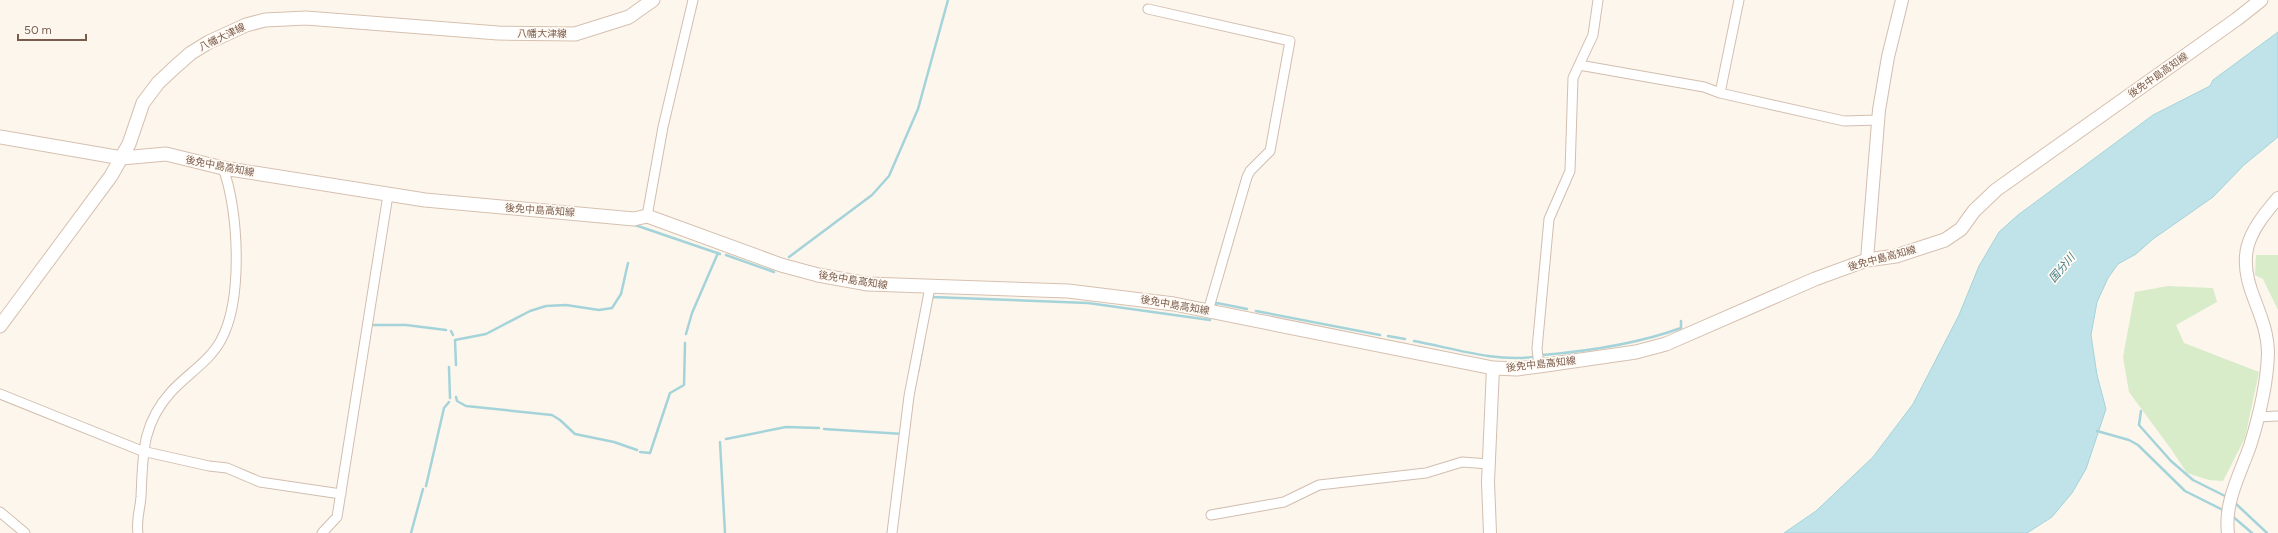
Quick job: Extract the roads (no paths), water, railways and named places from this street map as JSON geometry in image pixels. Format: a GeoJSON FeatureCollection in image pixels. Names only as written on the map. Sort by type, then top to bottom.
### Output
{"type":"FeatureCollection","features":[{"type":"Feature","properties":{"kind":"main road","name":"八幡大津線"},"geometry":{"type":"LineString","coordinates":[[0,326],[99,192],[122,158],[129,144],[143,103],[158,83],[191,53],[209,42],[246,25],[265,20],[306,18],[498,33],[575,34],[608,25],[629,17],[653,0]]}},
{"type":"Feature","properties":{"kind":"main road","name":"後免中島高知線"},"geometry":{"type":"LineString","coordinates":[[0,137],[122,158],[166,154],[223,168],[388,195],[469,205],[551,210],[634,219],[647,216],[772,262],[818,275],[876,285],[1068,291],[1127,297],[1208,311],[1493,368],[1516,368],[1636,352],[1666,344],[1815,279],[1867,260],[1896,256],[1954,235],[1974,211],[1996,190],[2237,19],[2260,0]]}},
{"type":"Feature","properties":{"kind":"street"},"geometry":{"type":"LineString","coordinates":[[647,216],[663,127],[693,0]]}},
{"type":"Feature","properties":{"kind":"street"},"geometry":{"type":"LineString","coordinates":[[1539,366],[1537,349],[1545,268],[1545,243],[1549,219],[1570,171],[1573,78],[1593,35],[1598,0]]}},
{"type":"Feature","properties":{"kind":"street"},"geometry":{"type":"LineString","coordinates":[[1720,93],[1739,0]]}},
{"type":"Feature","properties":{"kind":"street"},"geometry":{"type":"LineString","coordinates":[[1867,260],[1878,120],[1888,57],[1902,0]]}},
{"type":"Feature","properties":{"kind":"street"},"geometry":{"type":"LineString","coordinates":[[1148,9],[1290,40],[1270,150],[1265,158],[1250,171],[1208,311]]}},
{"type":"Feature","properties":{"kind":"street"},"geometry":{"type":"LineString","coordinates":[[1579,65],[1704,87],[1720,93],[1844,121],[1878,120]]}},
{"type":"Feature","properties":{"kind":"street"},"geometry":{"type":"LineString","coordinates":[[138,533],[142,451],[147,432],[157,410],[171,392],[211,353],[221,341],[229,322],[236,276],[235,220],[231,193],[223,168]]}},
{"type":"Feature","properties":{"kind":"street"},"geometry":{"type":"LineString","coordinates":[[322,533],[336,520],[388,195]]}},
{"type":"Feature","properties":{"kind":"street"},"geometry":{"type":"LineString","coordinates":[[2228,533],[2229,507],[2258,417],[2265,383],[2268,353],[2266,328],[2248,285],[2245,259],[2250,237],[2263,216],[2278,198]]}},
{"type":"Feature","properties":{"kind":"street"},"geometry":{"type":"LineString","coordinates":[[892,533],[909,396],[930,287]]}},
{"type":"Feature","properties":{"kind":"street"},"geometry":{"type":"LineString","coordinates":[[1490,533],[1488,499],[1493,368]]}},
{"type":"Feature","properties":{"kind":"street"},"geometry":{"type":"LineString","coordinates":[[0,394],[142,451],[209,466],[228,468],[260,482],[341,494]]}},
{"type":"Feature","properties":{"kind":"street"},"geometry":{"type":"LineString","coordinates":[[2258,417],[2278,416]]}},
{"type":"Feature","properties":{"kind":"street"},"geometry":{"type":"LineString","coordinates":[[1211,515],[1284,502],[1319,485],[1426,473],[1462,462],[1489,464]]}},
{"type":"Feature","properties":{"kind":"street"},"geometry":{"type":"LineString","coordinates":[[0,512],[25,533]]}},
{"type":"Feature","properties":{"kind":"water","name":"国分川"},"geometry":{"type":"Polygon","coordinates":[[[2278,32],[2278,137],[2244,165],[2213,197],[2153,239],[2136,254],[2118,264],[2108,278],[2097,302],[2091,335],[2097,375],[2106,409],[2086,469],[2072,493],[2052,517],[2027,533],[1784,533],[1816,511],[1873,457],[1913,404],[1959,315],[1979,266],[1999,232],[2018,215],[2153,115],[2210,86],[2213,80],[2278,32]]]}},
{"type":"Feature","properties":{"kind":"waterway"},"geometry":{"type":"LineString","coordinates":[[789,257],[872,195],[889,176],[918,109],[948,0]]}},
{"type":"Feature","properties":{"kind":"waterway"},"geometry":{"type":"LineString","coordinates":[[635,225],[720,254]]}},
{"type":"Feature","properties":{"kind":"waterway"},"geometry":{"type":"LineString","coordinates":[[686,334],[692,313],[718,253]]}},
{"type":"Feature","properties":{"kind":"waterway"},"geometry":{"type":"LineString","coordinates":[[726,255],[774,272]]}},
{"type":"Feature","properties":{"kind":"waterway"},"geometry":{"type":"LineString","coordinates":[[456,365],[455,340],[486,334],[530,311],[546,306],[566,305],[599,310],[612,308],[621,294],[628,263]]}},
{"type":"Feature","properties":{"kind":"waterway"},"geometry":{"type":"LineString","coordinates":[[932,299],[932,297],[1088,303],[1210,320]]}},
{"type":"Feature","properties":{"kind":"waterway"},"geometry":{"type":"LineString","coordinates":[[1216,304],[1247,309]]}},
{"type":"Feature","properties":{"kind":"waterway"},"geometry":{"type":"LineString","coordinates":[[1256,311],[1380,335]]}},
{"type":"Feature","properties":{"kind":"waterway"},"geometry":{"type":"LineString","coordinates":[[1543,355],[1596,349],[1630,343],[1681,328],[1681,321]]}},
{"type":"Feature","properties":{"kind":"waterway"},"geometry":{"type":"LineString","coordinates":[[371,325],[406,325],[446,330]]}},
{"type":"Feature","properties":{"kind":"waterway"},"geometry":{"type":"LineString","coordinates":[[451,331],[453,335]]}},
{"type":"Feature","properties":{"kind":"waterway"},"geometry":{"type":"LineString","coordinates":[[1388,336],[1405,339]]}},
{"type":"Feature","properties":{"kind":"waterway"},"geometry":{"type":"LineString","coordinates":[[1414,341],[1473,354],[1503,358],[1533,357]]}},
{"type":"Feature","properties":{"kind":"waterway"},"geometry":{"type":"LineString","coordinates":[[640,452],[650,453],[670,393],[684,385],[685,343]]}},
{"type":"Feature","properties":{"kind":"waterway"},"geometry":{"type":"LineString","coordinates":[[918,372],[923,345]]}},
{"type":"Feature","properties":{"kind":"waterway"},"geometry":{"type":"LineString","coordinates":[[449,367],[450,398]]}},
{"type":"Feature","properties":{"kind":"waterway"},"geometry":{"type":"LineString","coordinates":[[456,397],[457,401],[466,406],[552,415],[560,420],[575,434],[614,442],[637,450]]}},
{"type":"Feature","properties":{"kind":"waterway"},"geometry":{"type":"LineString","coordinates":[[426,486],[444,408],[449,402]]}},
{"type":"Feature","properties":{"kind":"waterway"},"geometry":{"type":"LineString","coordinates":[[2141,411],[2139,425],[2171,461],[2193,480],[2227,497]]}},
{"type":"Feature","properties":{"kind":"waterway"},"geometry":{"type":"LineString","coordinates":[[726,439],[786,427],[819,428]]}},
{"type":"Feature","properties":{"kind":"waterway"},"geometry":{"type":"LineString","coordinates":[[824,429],[903,434]]}},
{"type":"Feature","properties":{"kind":"waterway"},"geometry":{"type":"LineString","coordinates":[[2097,431],[2129,440],[2138,445],[2185,491],[2225,511]]}},
{"type":"Feature","properties":{"kind":"waterway"},"geometry":{"type":"LineString","coordinates":[[720,442],[725,533]]}},
{"type":"Feature","properties":{"kind":"waterway"},"geometry":{"type":"LineString","coordinates":[[411,533],[423,489]]}},
{"type":"Feature","properties":{"kind":"waterway"},"geometry":{"type":"LineString","coordinates":[[2234,502],[2267,533]]}},
{"type":"Feature","properties":{"kind":"waterway"},"geometry":{"type":"LineString","coordinates":[[2231,515],[2252,533]]}}]}
